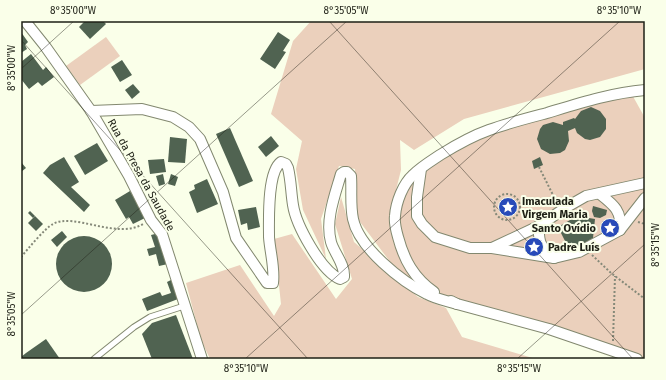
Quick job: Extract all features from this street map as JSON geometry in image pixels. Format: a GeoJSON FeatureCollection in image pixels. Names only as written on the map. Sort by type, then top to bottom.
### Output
{"type":"FeatureCollection","features":[{"type":"Feature","properties":{"kind":"street","name":"Rua da Presa da Saudade"},"geometry":{"type":"LineString","coordinates":[[25,21],[45,46],[91,111],[129,176],[151,220],[162,234],[202,359]]}},
{"type":"Feature","properties":{"kind":"street"},"geometry":{"type":"LineString","coordinates":[[457,304],[425,286],[409,265],[401,248],[396,229],[395,216],[402,192],[412,175],[452,148],[490,130],[591,99],[630,91],[645,90]]}},
{"type":"Feature","properties":{"kind":"street"},"geometry":{"type":"LineString","coordinates":[[91,111],[142,109],[173,117],[189,127],[200,140],[223,192],[236,238],[267,283],[273,283],[274,274],[269,237],[271,182],[274,171],[278,165],[281,162],[286,164],[288,168],[293,206],[307,240],[329,271],[340,278],[344,277],[344,271],[331,242],[329,230],[330,214],[341,174],[347,172],[351,176],[352,218],[356,229],[377,257],[400,278],[428,295],[549,329],[637,359]]}},
{"type":"Feature","properties":{"kind":"street"},"geometry":{"type":"LineString","coordinates":[[421,168],[417,197],[417,216],[422,224],[435,237],[470,248],[492,248],[554,258],[579,252],[620,230],[645,198]]}},
{"type":"Feature","properties":{"kind":"street"},"geometry":{"type":"LineString","coordinates":[[492,248],[540,226],[586,196],[645,184]]}},
{"type":"Feature","properties":{"kind":"street"},"geometry":{"type":"LineString","coordinates":[[600,194],[612,204],[621,218],[620,230]]}},
{"type":"Feature","properties":{"kind":"street"},"geometry":{"type":"LineString","coordinates":[[540,226],[540,240],[543,248],[554,258]]}},
{"type":"Feature","properties":{"kind":"lane"},"geometry":{"type":"LineString","coordinates":[[94,359],[150,316],[184,306]]}},
{"type":"Feature","properties":{"kind":"path"},"geometry":{"type":"LineString","coordinates":[[520,210],[557,214],[539,167]]}},
{"type":"Feature","properties":{"kind":"path"},"geometry":{"type":"LineString","coordinates":[[510,194],[517,199],[520,210],[516,218],[512,220],[503,220],[496,215],[494,211],[495,202],[501,196],[510,194]]}},
{"type":"Feature","properties":{"kind":"path"},"geometry":{"type":"LineString","coordinates":[[21,257],[52,224],[63,220],[116,229],[138,227],[151,220]]}},
{"type":"Feature","properties":{"kind":"path"},"geometry":{"type":"LineString","coordinates":[[584,248],[645,300]]}},
{"type":"Feature","properties":{"kind":"path"},"geometry":{"type":"LineString","coordinates":[[612,350],[615,276]]}},
{"type":"Feature","properties":{"kind":"shaded area"},"geometry":{"type":"Polygon","coordinates":[[[311,21],[645,21],[645,69],[464,119],[414,150],[400,140],[401,170],[390,214],[394,244],[411,275],[409,278],[391,263],[357,218],[355,169],[339,166],[321,219],[326,259],[303,210],[296,169],[302,141],[271,114],[293,41],[311,21]]]}},
{"type":"Feature","properties":{"kind":"shaded area"},"geometry":{"type":"Polygon","coordinates":[[[106,37],[120,56],[80,85],[66,66],[106,37]]]}},
{"type":"Feature","properties":{"kind":"shaded area"},"geometry":{"type":"Polygon","coordinates":[[[630,91],[645,118],[645,359],[637,359],[457,304],[435,292],[416,276],[396,229],[405,185],[470,138],[630,91]]]}},
{"type":"Feature","properties":{"kind":"shaded area"},"geometry":{"type":"Polygon","coordinates":[[[341,197],[354,242],[418,297],[446,308],[462,337],[536,359],[210,359],[201,340],[186,283],[240,265],[274,316],[281,304],[274,239],[292,234],[336,299],[352,279],[335,224],[341,197]]]}},
{"type":"Feature","properties":{"kind":"building"},"geometry":{"type":"Polygon","coordinates":[[[85,21],[103,21],[106,24],[90,39],[79,27],[85,21]]]}},
{"type":"Feature","properties":{"kind":"building"},"geometry":{"type":"Polygon","coordinates":[[[21,32],[28,42],[25,45],[27,49],[21,53],[21,32]]]}},
{"type":"Feature","properties":{"kind":"building"},"geometry":{"type":"Polygon","coordinates":[[[278,32],[290,40],[283,51],[286,52],[275,69],[260,59],[278,32]]]}},
{"type":"Feature","properties":{"kind":"building"},"geometry":{"type":"Polygon","coordinates":[[[31,54],[43,70],[46,67],[54,77],[42,86],[38,82],[29,89],[21,79],[21,62],[31,54]]]}},
{"type":"Feature","properties":{"kind":"building"},"geometry":{"type":"Polygon","coordinates":[[[122,60],[132,75],[120,82],[111,67],[122,60]]]}},
{"type":"Feature","properties":{"kind":"building"},"geometry":{"type":"Polygon","coordinates":[[[133,84],[140,92],[132,99],[125,90],[133,84]]]}},
{"type":"Feature","properties":{"kind":"building"},"geometry":{"type":"Polygon","coordinates":[[[591,107],[600,111],[606,119],[606,129],[600,137],[590,140],[585,139],[577,133],[575,128],[568,131],[569,141],[565,150],[560,153],[550,154],[541,149],[537,139],[543,125],[553,122],[563,125],[563,122],[574,118],[575,119],[581,111],[591,107]]]}},
{"type":"Feature","properties":{"kind":"building"},"geometry":{"type":"Polygon","coordinates":[[[230,128],[253,181],[239,187],[216,134],[230,128]]]}},
{"type":"Feature","properties":{"kind":"building"},"geometry":{"type":"Polygon","coordinates":[[[271,136],[279,146],[266,157],[258,147],[271,136]]]}},
{"type":"Feature","properties":{"kind":"building"},"geometry":{"type":"Polygon","coordinates":[[[170,137],[187,139],[185,163],[168,162],[170,137]]]}},
{"type":"Feature","properties":{"kind":"building"},"geometry":{"type":"Polygon","coordinates":[[[97,143],[108,161],[85,175],[74,156],[97,143]]]}},
{"type":"Feature","properties":{"kind":"building"},"geometry":{"type":"Polygon","coordinates":[[[64,157],[79,182],[71,187],[90,205],[84,212],[43,173],[50,165],[64,157]]]}},
{"type":"Feature","properties":{"kind":"building"},"geometry":{"type":"Polygon","coordinates":[[[540,157],[543,165],[534,169],[532,161],[540,157]]]}},
{"type":"Feature","properties":{"kind":"building"},"geometry":{"type":"Polygon","coordinates":[[[164,159],[166,172],[150,174],[148,160],[164,159]]]}},
{"type":"Feature","properties":{"kind":"building"},"geometry":{"type":"Polygon","coordinates":[[[21,162],[26,168],[21,172],[21,162]]]}},
{"type":"Feature","properties":{"kind":"building"},"geometry":{"type":"Polygon","coordinates":[[[163,174],[165,184],[159,186],[156,176],[163,174]]]}},
{"type":"Feature","properties":{"kind":"building"},"geometry":{"type":"Polygon","coordinates":[[[171,174],[178,177],[175,186],[168,184],[171,174]]]}},
{"type":"Feature","properties":{"kind":"building"},"geometry":{"type":"Polygon","coordinates":[[[207,179],[218,204],[197,213],[189,192],[195,189],[194,185],[207,179]]]}},
{"type":"Feature","properties":{"kind":"building"},"geometry":{"type":"Polygon","coordinates":[[[130,191],[145,218],[133,224],[129,217],[126,219],[115,200],[130,191]]]}},
{"type":"Feature","properties":{"kind":"building"},"geometry":{"type":"Polygon","coordinates":[[[593,206],[607,210],[606,215],[600,218],[594,217],[592,211],[593,206]]]}},
{"type":"Feature","properties":{"kind":"building"},"geometry":{"type":"Polygon","coordinates":[[[256,207],[260,227],[248,230],[247,223],[241,225],[238,210],[256,207]]]}},
{"type":"Feature","properties":{"kind":"building"},"geometry":{"type":"Polygon","coordinates":[[[30,211],[35,216],[33,218],[28,213],[30,211]]]}},
{"type":"Feature","properties":{"kind":"building"},"geometry":{"type":"Polygon","coordinates":[[[35,216],[43,224],[36,231],[28,223],[35,216]]]}},
{"type":"Feature","properties":{"kind":"building"},"geometry":{"type":"Polygon","coordinates":[[[577,216],[595,219],[593,238],[570,251],[558,227],[577,216]]]}},
{"type":"Feature","properties":{"kind":"building"},"geometry":{"type":"Polygon","coordinates":[[[62,231],[67,237],[57,247],[51,240],[62,231]]]}},
{"type":"Feature","properties":{"kind":"building"},"geometry":{"type":"Polygon","coordinates":[[[159,233],[168,264],[159,266],[156,254],[149,256],[147,249],[155,247],[151,235],[159,233]]]}},
{"type":"Feature","properties":{"kind":"building"},"geometry":{"type":"Polygon","coordinates":[[[78,236],[90,236],[104,244],[112,258],[110,275],[104,284],[90,292],[78,292],[68,287],[61,280],[56,270],[56,258],[61,248],[68,241],[78,236]]]}},
{"type":"Feature","properties":{"kind":"building"},"geometry":{"type":"Polygon","coordinates":[[[171,280],[178,299],[147,311],[142,299],[160,292],[162,296],[171,293],[167,282],[171,280]]]}},
{"type":"Feature","properties":{"kind":"building"},"geometry":{"type":"Polygon","coordinates":[[[176,315],[193,359],[152,359],[142,334],[152,323],[176,315]]]}},
{"type":"Feature","properties":{"kind":"building"},"geometry":{"type":"Polygon","coordinates":[[[46,339],[60,359],[21,359],[21,357],[26,353],[46,339]]]}},
{"type":"Feature","properties":{"kind":"place","name":"Imaculada Virgem Maria"},"geometry":{"type":"Point","coordinates":[508,207]}},
{"type":"Feature","properties":{"kind":"place","name":"Santo Ovídio"},"geometry":{"type":"Point","coordinates":[610,228]}},
{"type":"Feature","properties":{"kind":"place","name":"Padre Luís"},"geometry":{"type":"Point","coordinates":[534,247]}}]}
